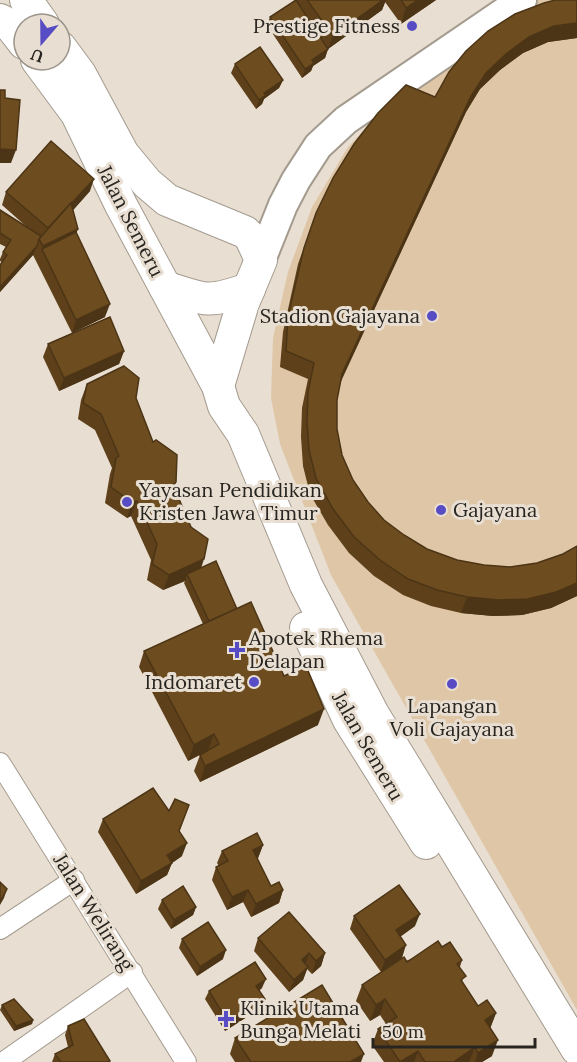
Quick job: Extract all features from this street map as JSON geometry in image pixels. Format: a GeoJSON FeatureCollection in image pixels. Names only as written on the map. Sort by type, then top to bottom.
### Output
{"type":"FeatureCollection","features":[{"type":"Feature","properties":{"kind":"main road","name":"Jalan Semeru"},"geometry":{"type":"LineString","coordinates":[[72,63],[123,154],[147,183],[167,200],[245,232],[251,238],[261,260],[243,303],[221,396],[220,428],[224,443],[287,588],[349,720],[545,1034],[565,1062]]}},
{"type":"Feature","properties":{"kind":"main road","name":"Jalan Semeru"},"geometry":{"type":"LineString","coordinates":[[46,72],[77,114],[221,396],[243,434],[306,585],[373,714],[577,1050]]}},
{"type":"Feature","properties":{"kind":"main road"},"geometry":{"type":"LineString","coordinates":[[165,287],[200,299],[218,299],[249,289]]}},
{"type":"Feature","properties":{"kind":"street"},"geometry":{"type":"LineString","coordinates":[[261,260],[283,205],[318,146],[346,120],[522,0]]}},
{"type":"Feature","properties":{"kind":"street","name":"Jalan Welirang"},"geometry":{"type":"LineString","coordinates":[[0,762],[186,1062]]}},
{"type":"Feature","properties":{"kind":"street"},"geometry":{"type":"LineString","coordinates":[[0,929],[74,880]]}},
{"type":"Feature","properties":{"kind":"street"},"geometry":{"type":"LineString","coordinates":[[4,1062],[132,972]]}},
{"type":"Feature","properties":{"kind":"shaded area","name":"Stadion Gajayana"},"geometry":{"type":"Polygon","coordinates":[[[538,0],[577,0],[577,1010],[331,575],[280,444],[271,398],[273,338],[288,272],[312,207],[348,147],[395,96],[527,5],[538,0]]]}},
{"type":"Feature","properties":{"kind":"building"},"geometry":{"type":"Polygon","coordinates":[[[296,0],[328,49],[312,60],[314,63],[305,69],[270,17],[296,0]]]}},
{"type":"Feature","properties":{"kind":"building"},"geometry":{"type":"Polygon","coordinates":[[[307,0],[383,0],[333,36],[307,0]]]}},
{"type":"Feature","properties":{"kind":"building"},"geometry":{"type":"Polygon","coordinates":[[[401,0],[418,0],[406,8],[401,0]]]}},
{"type":"Feature","properties":{"kind":"building"},"geometry":{"type":"Polygon","coordinates":[[[555,0],[577,0],[577,23],[554,26],[529,37],[486,73],[471,96],[342,374],[337,400],[337,429],[342,455],[353,480],[384,520],[427,549],[457,560],[510,567],[537,563],[563,554],[577,546],[577,583],[556,592],[528,599],[499,600],[467,597],[437,590],[408,579],[380,560],[354,537],[333,509],[316,478],[309,450],[308,392],[314,363],[286,351],[288,316],[304,248],[316,213],[333,178],[354,144],[378,113],[406,85],[435,97],[449,72],[466,51],[488,31],[515,14],[555,0]]]}},
{"type":"Feature","properties":{"kind":"building"},"geometry":{"type":"Polygon","coordinates":[[[260,47],[283,80],[264,93],[266,95],[259,100],[235,64],[260,47]]]}},
{"type":"Feature","properties":{"kind":"building"},"geometry":{"type":"Polygon","coordinates":[[[0,90],[5,90],[5,98],[20,100],[16,150],[0,149],[0,90]]]}},
{"type":"Feature","properties":{"kind":"building"},"geometry":{"type":"Polygon","coordinates":[[[51,141],[94,179],[48,228],[6,192],[51,141]]]}},
{"type":"Feature","properties":{"kind":"building"},"geometry":{"type":"Polygon","coordinates":[[[71,203],[78,229],[43,246],[39,239],[71,203]]]}},
{"type":"Feature","properties":{"kind":"building"},"geometry":{"type":"Polygon","coordinates":[[[0,210],[41,236],[37,246],[0,287],[0,265],[7,255],[3,252],[11,240],[0,233],[0,210]]]}},
{"type":"Feature","properties":{"kind":"building"},"geometry":{"type":"Polygon","coordinates":[[[76,232],[110,304],[76,320],[42,249],[76,232]]]}},
{"type":"Feature","properties":{"kind":"building"},"geometry":{"type":"Polygon","coordinates":[[[110,317],[124,351],[64,378],[48,344],[110,317]]]}},
{"type":"Feature","properties":{"kind":"building"},"geometry":{"type":"Polygon","coordinates":[[[124,366],[139,378],[136,398],[153,442],[156,440],[177,455],[176,482],[173,485],[191,527],[208,539],[204,559],[169,575],[152,564],[157,544],[137,501],[132,502],[111,487],[116,458],[119,456],[101,414],[83,403],[87,384],[124,366]]]}},
{"type":"Feature","properties":{"kind":"building"},"geometry":{"type":"Polygon","coordinates":[[[216,561],[237,609],[209,621],[187,574],[216,561]]]}},
{"type":"Feature","properties":{"kind":"building"},"geometry":{"type":"Polygon","coordinates":[[[251,602],[284,676],[306,666],[324,709],[205,766],[200,755],[219,744],[214,734],[194,745],[144,651],[251,602]]]}},
{"type":"Feature","properties":{"kind":"building"},"geometry":{"type":"Polygon","coordinates":[[[153,788],[169,811],[175,799],[189,805],[179,831],[187,843],[167,855],[172,863],[141,881],[103,819],[153,788]]]}},
{"type":"Feature","properties":{"kind":"building"},"geometry":{"type":"Polygon","coordinates":[[[257,833],[263,845],[253,850],[271,886],[279,882],[283,890],[256,904],[248,890],[232,897],[216,867],[228,861],[222,851],[257,833]]]}},
{"type":"Feature","properties":{"kind":"building"},"geometry":{"type":"Polygon","coordinates":[[[0,882],[7,889],[0,902],[0,882]]]}},
{"type":"Feature","properties":{"kind":"building"},"geometry":{"type":"Polygon","coordinates":[[[399,885],[420,914],[396,930],[406,945],[385,960],[354,916],[399,885]]]}},
{"type":"Feature","properties":{"kind":"building"},"geometry":{"type":"Polygon","coordinates":[[[183,886],[196,907],[174,920],[162,900],[183,886]]]}},
{"type":"Feature","properties":{"kind":"building"},"geometry":{"type":"Polygon","coordinates":[[[289,912],[325,953],[316,961],[309,953],[302,960],[308,967],[294,980],[258,938],[289,912]]]}},
{"type":"Feature","properties":{"kind":"building"},"geometry":{"type":"Polygon","coordinates":[[[208,922],[226,950],[200,967],[182,939],[208,922]]]}},
{"type":"Feature","properties":{"kind":"building"},"geometry":{"type":"Polygon","coordinates":[[[438,941],[442,947],[450,942],[462,960],[457,964],[466,976],[461,980],[478,1006],[487,1000],[496,1013],[485,1020],[498,1040],[478,1053],[475,1047],[456,1062],[425,1062],[418,1051],[400,1062],[378,1029],[397,1017],[385,999],[376,1005],[362,985],[404,957],[407,962],[438,941]]]}},
{"type":"Feature","properties":{"kind":"building"},"geometry":{"type":"Polygon","coordinates":[[[255,962],[266,979],[256,986],[265,999],[228,1022],[209,991],[255,962]]]}},
{"type":"Feature","properties":{"kind":"building"},"geometry":{"type":"Polygon","coordinates":[[[322,985],[364,1054],[350,1062],[251,1062],[235,1038],[322,985]]]}},
{"type":"Feature","properties":{"kind":"building"},"geometry":{"type":"Polygon","coordinates":[[[14,999],[33,1020],[16,1026],[2,1005],[14,999]]]}},
{"type":"Feature","properties":{"kind":"building"},"geometry":{"type":"Polygon","coordinates":[[[84,1019],[110,1061],[61,1062],[55,1054],[73,1045],[68,1026],[84,1019]]]}},
{"type":"Feature","properties":{"kind":"place","name":"Prestige Fitness"},"geometry":{"type":"Point","coordinates":[412,26]}},
{"type":"Feature","properties":{"kind":"place","name":"Stadion Gajayana"},"geometry":{"type":"Point","coordinates":[432,316]}},
{"type":"Feature","properties":{"kind":"place","name":"Yayasan Pendidikan Kristen Jawa Timur"},"geometry":{"type":"Point","coordinates":[127,502]}},
{"type":"Feature","properties":{"kind":"place","name":"Gajayana"},"geometry":{"type":"Point","coordinates":[441,510]}},
{"type":"Feature","properties":{"kind":"place","name":"Apotek Rhema Delapan"},"geometry":{"type":"Point","coordinates":[237,650]}},
{"type":"Feature","properties":{"kind":"place","name":"Indomaret"},"geometry":{"type":"Point","coordinates":[254,682]}},
{"type":"Feature","properties":{"kind":"place","name":"Lapangan Voli Gajayana"},"geometry":{"type":"Point","coordinates":[452,684]}},
{"type":"Feature","properties":{"kind":"place","name":"Klinik Utama Bunga Melati"},"geometry":{"type":"Point","coordinates":[226,1019]}}]}
